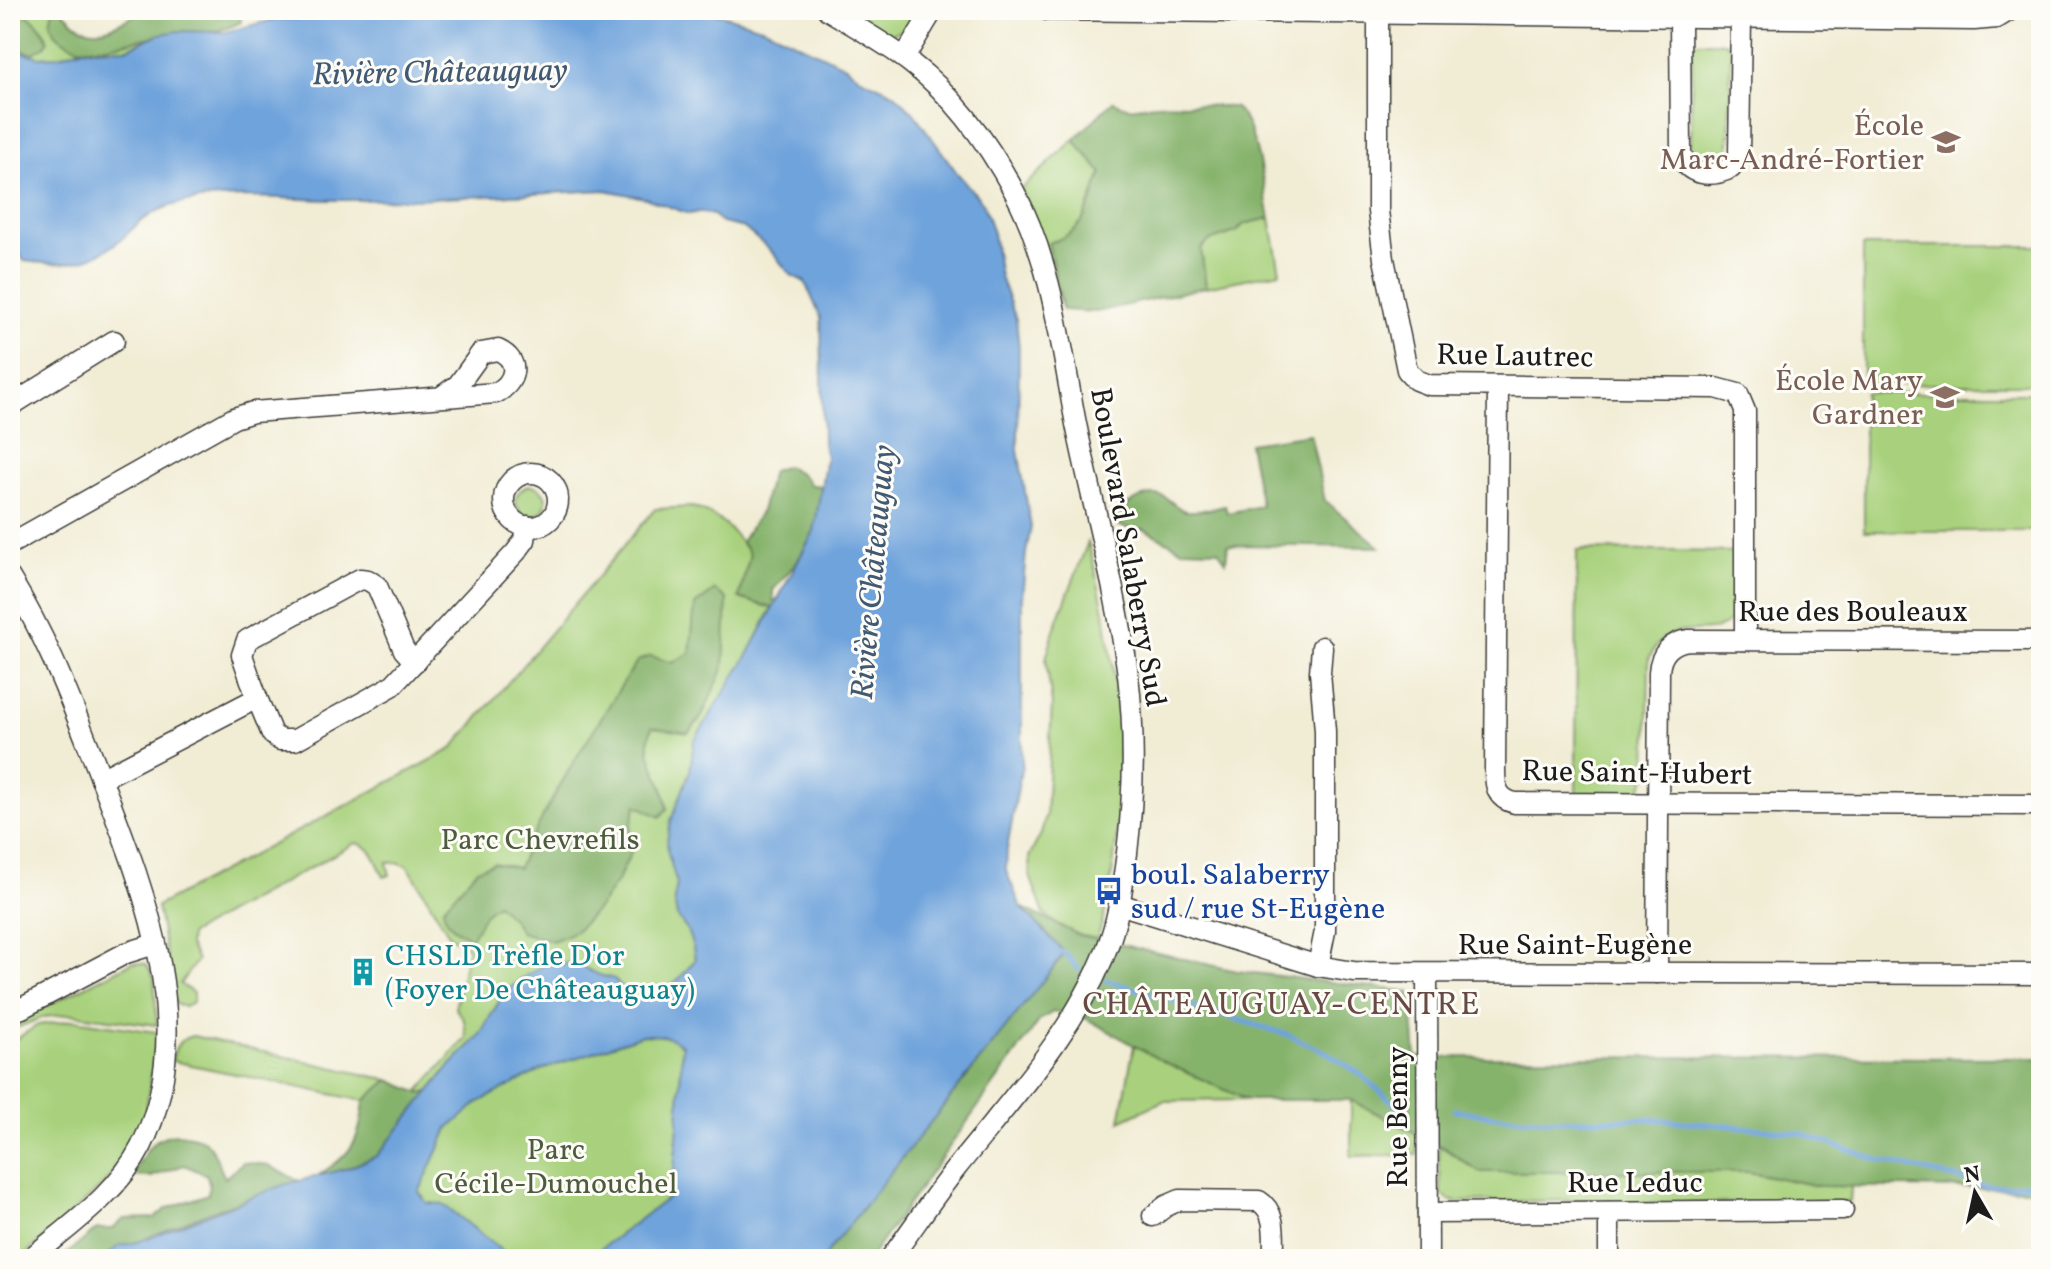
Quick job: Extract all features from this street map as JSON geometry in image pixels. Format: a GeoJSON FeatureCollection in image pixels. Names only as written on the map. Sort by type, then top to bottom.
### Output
{"type":"FeatureCollection","features":[{"type":"Feature","properties":{"kind":"street","name":"Boulevard Salaberry Sud"},"geometry":{"type":"LineString","coordinates":[[828,10],[904,58],[949,100],[1000,167],[1023,210],[1048,282],[1128,676],[1132,735],[1131,809],[1119,904],[1106,952],[1082,1001],[1039,1066],[954,1172],[890,1259]]}},
{"type":"Feature","properties":{"kind":"street"},"geometry":{"type":"LineString","coordinates":[[904,58],[933,10]]}},
{"type":"Feature","properties":{"kind":"street"},"geometry":{"type":"LineString","coordinates":[[1047,10],[1974,20],[1997,18],[2010,10]]}},
{"type":"Feature","properties":{"kind":"street","name":"Rue Lautrec"},"geometry":{"type":"LineString","coordinates":[[1378,14],[1378,211],[1384,259],[1405,364],[1416,380],[1429,385],[1716,388],[1738,394],[1745,411],[1745,640]]}},
{"type":"Feature","properties":{"kind":"street"},"geometry":{"type":"LineString","coordinates":[[1680,17],[1681,153],[1687,167],[1710,174],[1731,168],[1739,156],[1741,17]]}},
{"type":"Feature","properties":{"kind":"street"},"geometry":{"type":"LineString","coordinates":[[10,406],[114,341]]}},
{"type":"Feature","properties":{"kind":"street","name":"Rue Saint-Hubert"},"geometry":{"type":"LineString","coordinates":[[1498,386],[1495,784],[1505,800],[1515,803],[2041,805]]}},
{"type":"Feature","properties":{"kind":"street"},"geometry":{"type":"LineString","coordinates":[[10,544],[244,414],[441,397]]}},
{"type":"Feature","properties":{"kind":"street"},"geometry":{"type":"LineString","coordinates":[[415,662],[404,650],[377,586],[360,579],[247,640],[242,655],[272,734],[280,740],[295,740],[392,686],[415,662],[516,552],[525,540],[527,526]]}},
{"type":"Feature","properties":{"kind":"street"},"geometry":{"type":"LineString","coordinates":[[10,578],[48,645],[101,779],[149,912],[165,1003],[166,1041],[157,1101],[147,1133],[131,1164],[105,1194],[30,1259]]}},
{"type":"Feature","properties":{"kind":"street","name":"Rue des Bouleaux"},"geometry":{"type":"LineString","coordinates":[[1658,804],[1659,664],[1673,644],[1689,640],[2041,641]]}},
{"type":"Feature","properties":{"kind":"street"},"geometry":{"type":"LineString","coordinates":[[1318,966],[1325,931],[1322,647]]}},
{"type":"Feature","properties":{"kind":"street"},"geometry":{"type":"LineString","coordinates":[[101,779],[257,698]]}},
{"type":"Feature","properties":{"kind":"street"},"geometry":{"type":"LineString","coordinates":[[1657,973],[1658,804]]}},
{"type":"Feature","properties":{"kind":"street","name":"Rue Saint-Eugène"},"geometry":{"type":"LineString","coordinates":[[1119,904],[1318,966],[1354,972],[2041,974]]}},
{"type":"Feature","properties":{"kind":"street"},"geometry":{"type":"LineString","coordinates":[[10,1012],[126,953],[155,944]]}},
{"type":"Feature","properties":{"kind":"street","name":"Rue Benny"},"geometry":{"type":"LineString","coordinates":[[1427,974],[1428,1259]]}},
{"type":"Feature","properties":{"kind":"street"},"geometry":{"type":"LineString","coordinates":[[1153,1216],[1180,1200],[1259,1201],[1271,1214],[1274,1259]]}},
{"type":"Feature","properties":{"kind":"street","name":"Rue Leduc"},"geometry":{"type":"LineString","coordinates":[[1428,1213],[1843,1210]]}},
{"type":"Feature","properties":{"kind":"street"},"geometry":{"type":"LineString","coordinates":[[1609,1212],[1609,1259]]}},
{"type":"Feature","properties":{"kind":"green space"},"geometry":{"type":"Polygon","coordinates":[[[161,9],[240,10],[241,22],[212,31],[180,31],[88,48],[78,47],[58,36],[51,22],[53,10],[62,10],[74,22],[96,30],[161,9]]]}},
{"type":"Feature","properties":{"kind":"green space"},"geometry":{"type":"Polygon","coordinates":[[[10,10],[62,10],[78,26],[78,47],[115,44],[160,34],[128,48],[80,49],[59,56],[38,57],[10,48],[10,10]]]}},
{"type":"Feature","properties":{"kind":"green space"},"geometry":{"type":"Polygon","coordinates":[[[10,10],[28,16],[38,24],[48,40],[45,46],[33,53],[10,48],[10,10]]]}},
{"type":"Feature","properties":{"kind":"green space"},"geometry":{"type":"Polygon","coordinates":[[[845,10],[923,10],[911,28],[885,35],[845,10]]]}},
{"type":"Feature","properties":{"kind":"green space"},"geometry":{"type":"Polygon","coordinates":[[[1696,42],[1727,42],[1731,45],[1729,147],[1727,154],[1714,162],[1696,157],[1691,146],[1692,45],[1696,42]]]}},
{"type":"Feature","properties":{"kind":"green space"},"geometry":{"type":"Polygon","coordinates":[[[1113,101],[1130,107],[1175,103],[1234,107],[1249,128],[1254,143],[1270,218],[1244,224],[1236,232],[1209,241],[1201,249],[1206,287],[1096,312],[1063,310],[1048,243],[1071,232],[1085,217],[1102,173],[1074,140],[1113,101]]]}},
{"type":"Feature","properties":{"kind":"green space"},"geometry":{"type":"Polygon","coordinates":[[[1074,140],[1102,172],[1081,226],[1062,239],[1063,310],[1021,189],[1074,140]]]}},
{"type":"Feature","properties":{"kind":"green space"},"geometry":{"type":"Polygon","coordinates":[[[1270,218],[1280,272],[1206,287],[1201,249],[1209,241],[1236,232],[1244,224],[1270,218]]]}},
{"type":"Feature","properties":{"kind":"green space"},"geometry":{"type":"Polygon","coordinates":[[[1863,246],[2041,246],[2041,384],[1863,384],[1863,246]]]}},
{"type":"Feature","properties":{"kind":"green space"},"geometry":{"type":"Polygon","coordinates":[[[1864,393],[2041,393],[2041,531],[1864,531],[1864,393]]]}},
{"type":"Feature","properties":{"kind":"green space"},"geometry":{"type":"Polygon","coordinates":[[[1310,434],[1325,501],[1380,547],[1228,545],[1226,561],[1218,550],[1181,549],[1144,529],[1115,524],[1116,513],[1151,495],[1164,497],[1186,511],[1225,506],[1227,513],[1261,506],[1249,443],[1310,434]]]}},
{"type":"Feature","properties":{"kind":"green space"},"geometry":{"type":"Polygon","coordinates":[[[787,466],[801,474],[811,485],[823,486],[814,531],[797,562],[773,590],[773,601],[779,598],[772,608],[739,598],[750,554],[741,542],[761,511],[772,471],[787,466]]]}},
{"type":"Feature","properties":{"kind":"green space"},"geometry":{"type":"Polygon","coordinates":[[[531,486],[542,490],[546,501],[542,512],[531,516],[520,512],[516,501],[520,490],[531,486]]]}},
{"type":"Feature","properties":{"kind":"green space","name":"Parc Chevrefils"},"geometry":{"type":"Polygon","coordinates":[[[693,507],[725,525],[750,554],[739,598],[772,608],[748,655],[694,741],[690,771],[671,821],[668,853],[677,884],[674,901],[677,916],[687,930],[695,960],[681,977],[659,996],[644,1001],[629,997],[614,979],[574,963],[504,993],[479,1036],[431,1091],[417,1093],[466,1038],[464,1019],[455,1008],[468,948],[450,936],[408,866],[397,862],[387,863],[390,875],[384,877],[370,851],[355,843],[190,934],[189,945],[197,960],[180,984],[193,993],[193,1002],[185,1007],[175,1004],[157,906],[452,749],[655,509],[693,507]]]}},
{"type":"Feature","properties":{"kind":"green space"},"geometry":{"type":"Polygon","coordinates":[[[1088,542],[1112,660],[1120,779],[1114,859],[1105,913],[1095,943],[1060,927],[1044,914],[1030,876],[1029,857],[1041,834],[1046,815],[1052,704],[1046,659],[1088,542]]]}},
{"type":"Feature","properties":{"kind":"green space"},"geometry":{"type":"Polygon","coordinates":[[[1577,550],[1734,552],[1732,619],[1712,630],[1678,632],[1667,636],[1649,659],[1647,776],[1641,789],[1634,792],[1576,794],[1577,550]]]}},
{"type":"Feature","properties":{"kind":"green space"},"geometry":{"type":"Polygon","coordinates":[[[715,590],[727,599],[724,667],[701,718],[688,733],[652,727],[649,749],[663,787],[667,809],[660,817],[636,805],[631,827],[631,852],[618,880],[598,908],[576,931],[553,941],[520,932],[513,919],[497,904],[485,913],[471,938],[457,930],[446,919],[443,908],[477,869],[494,863],[518,868],[558,789],[637,661],[651,656],[672,663],[690,653],[695,605],[715,590]]]}},
{"type":"Feature","properties":{"kind":"green space"},"geometry":{"type":"Polygon","coordinates":[[[1021,907],[1079,935],[1237,971],[1411,992],[1416,1057],[2041,1058],[2041,1189],[1819,1186],[1749,1172],[1479,1172],[1445,1148],[1351,1100],[1247,1100],[1164,1062],[1085,1018],[1053,1012],[1040,1020],[869,1259],[822,1259],[1065,953],[1021,907]]]}},
{"type":"Feature","properties":{"kind":"green space"},"geometry":{"type":"Polygon","coordinates":[[[133,962],[146,964],[154,977],[157,1025],[71,1014],[44,1017],[16,1028],[15,1022],[133,962]]]}},
{"type":"Feature","properties":{"kind":"green space"},"geometry":{"type":"Polygon","coordinates":[[[74,1020],[157,1032],[145,1116],[135,1144],[101,1187],[20,1259],[10,1259],[10,1043],[38,1025],[74,1020]]]}},
{"type":"Feature","properties":{"kind":"green space","name":"Parc Cécile-Dumouchel"},"geometry":{"type":"Polygon","coordinates":[[[642,1035],[668,1035],[682,1045],[678,1126],[668,1198],[589,1258],[518,1259],[507,1255],[451,1210],[441,1204],[427,1203],[419,1192],[448,1129],[479,1101],[541,1070],[642,1035]]]}},
{"type":"Feature","properties":{"kind":"green space"},"geometry":{"type":"Polygon","coordinates":[[[193,1036],[389,1080],[364,1101],[172,1061],[178,1044],[193,1036]]]}},
{"type":"Feature","properties":{"kind":"green space"},"geometry":{"type":"Polygon","coordinates":[[[1134,1045],[1247,1100],[1163,1101],[1120,1121],[1134,1045]]]}},
{"type":"Feature","properties":{"kind":"green space"},"geometry":{"type":"Polygon","coordinates":[[[389,1080],[422,1094],[431,1091],[377,1156],[314,1178],[345,1155],[356,1139],[364,1101],[389,1080]]]}},
{"type":"Feature","properties":{"kind":"green space"},"geometry":{"type":"Polygon","coordinates":[[[1351,1100],[1417,1133],[1417,1155],[1351,1156],[1351,1100]]]}},
{"type":"Feature","properties":{"kind":"green space"},"geometry":{"type":"Polygon","coordinates":[[[176,1134],[205,1141],[225,1178],[243,1162],[268,1165],[299,1181],[209,1212],[138,1242],[118,1246],[104,1259],[54,1259],[68,1253],[97,1229],[113,1229],[124,1219],[155,1218],[166,1209],[208,1194],[207,1175],[184,1165],[151,1177],[132,1176],[154,1143],[176,1134]]]}},
{"type":"Feature","properties":{"kind":"green space"},"geometry":{"type":"Polygon","coordinates":[[[1439,1145],[1479,1172],[1749,1172],[1819,1186],[1851,1186],[1850,1202],[1456,1202],[1448,1200],[1441,1193],[1439,1145]]]}},
{"type":"Feature","properties":{"kind":"water","name":"Rivière Châteauguay"},"geometry":{"type":"Polygon","coordinates":[[[368,10],[706,10],[765,28],[846,66],[859,77],[894,93],[913,112],[983,203],[993,233],[1000,277],[1016,319],[1019,348],[1018,450],[1031,527],[1022,598],[1022,765],[1006,871],[1021,907],[1065,953],[822,1259],[587,1259],[668,1198],[673,1179],[682,1045],[663,1036],[642,1035],[541,1070],[479,1102],[448,1129],[419,1192],[427,1203],[441,1204],[451,1210],[507,1255],[518,1259],[104,1259],[118,1246],[138,1242],[283,1185],[348,1168],[377,1156],[450,1066],[479,1036],[504,993],[545,965],[574,963],[614,979],[629,997],[644,1001],[659,996],[681,977],[695,960],[687,930],[677,916],[674,900],[677,884],[667,840],[690,771],[694,741],[748,655],[814,531],[826,457],[823,443],[821,318],[805,282],[791,275],[769,249],[744,228],[722,223],[713,215],[700,212],[689,214],[645,198],[605,190],[405,199],[211,199],[163,208],[145,218],[102,253],[90,258],[53,264],[24,261],[18,250],[10,250],[10,48],[38,57],[59,56],[80,49],[128,48],[160,34],[180,31],[225,32],[276,19],[301,19],[368,10]]]}},
{"type":"Feature","properties":{"kind":"waterway"},"geometry":{"type":"LineString","coordinates":[[1060,952],[1065,953],[1079,970]]}},
{"type":"Feature","properties":{"kind":"waterway"},"geometry":{"type":"LineString","coordinates":[[1106,980],[1285,1034],[1326,1052],[1404,1109]]}},
{"type":"Feature","properties":{"kind":"waterway"},"geometry":{"type":"LineString","coordinates":[[1454,1110],[1552,1120],[1649,1119],[1767,1129],[1803,1134],[1868,1157],[1988,1186],[2041,1181]]}},
{"type":"Feature","properties":{"kind":"place","name":"École Marc-André-Fortier"},"geometry":{"type":"Point","coordinates":[1946,142]}},
{"type":"Feature","properties":{"kind":"place","name":"École Mary Gardner"},"geometry":{"type":"Point","coordinates":[1945,397]}},
{"type":"Feature","properties":{"kind":"place","name":"boul. Salaberry sud / rue St-Eugène"},"geometry":{"type":"Point","coordinates":[1109,891]}},
{"type":"Feature","properties":{"kind":"place","name":"CHSLD Trèfle D'or (Foyer De Châteauguay)"},"geometry":{"type":"Point","coordinates":[363,972]}},
{"type":"Feature","properties":{"kind":"district","name":"CHÂTEAUGUAY-CENTRE"},"geometry":{"type":"Point","coordinates":[1282,1003]}}]}
